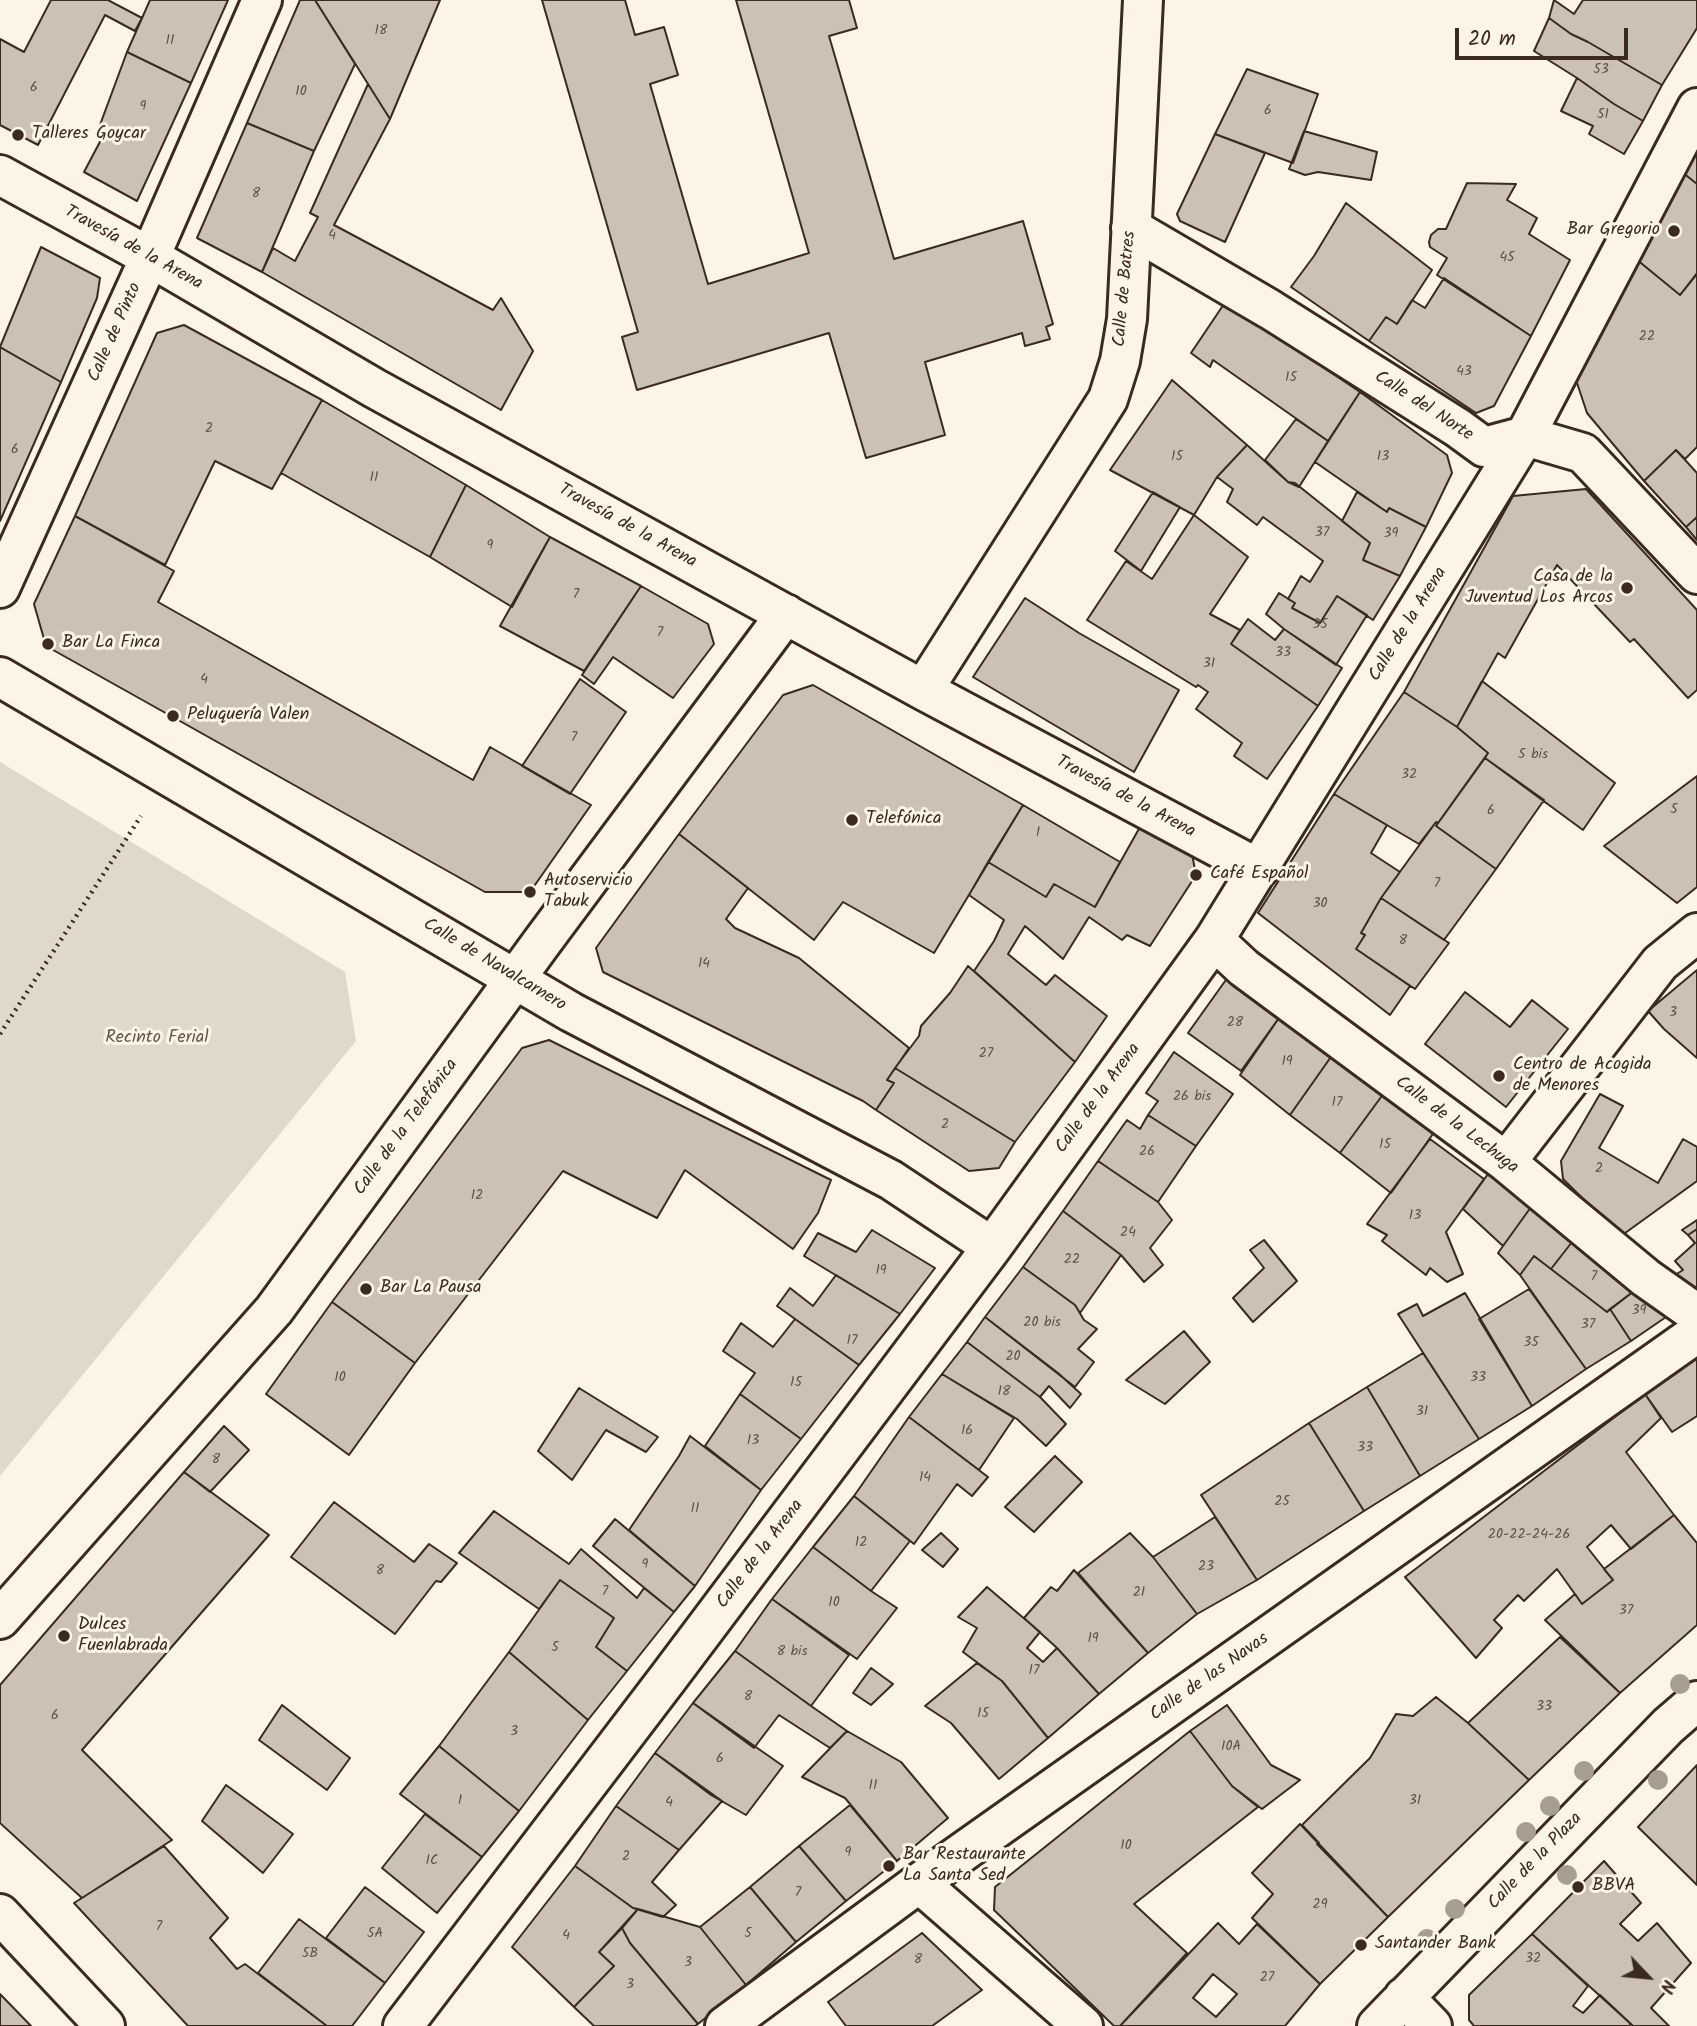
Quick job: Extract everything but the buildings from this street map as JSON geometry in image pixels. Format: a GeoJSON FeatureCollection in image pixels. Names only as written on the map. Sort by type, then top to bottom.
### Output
{"type":"FeatureCollection","features":[{"type":"Feature","properties":{"kind":"street","name":"Calle de Pinto"},"geometry":{"type":"LineString","coordinates":[[0,588],[150,257],[261,0]]}},
{"type":"Feature","properties":{"kind":"street","name":"Calle de Batres"},"geometry":{"type":"LineString","coordinates":[[923,690],[1108,399],[1127,319],[1143,0]]}},
{"type":"Feature","properties":{"kind":"street","name":"Calle de la Arena"},"geometry":{"type":"LineString","coordinates":[[403,2026],[992,1247],[1214,940],[1525,436],[1697,108]]}},
{"type":"Feature","properties":{"kind":"street","name":"Travesía de la Arena"},"geometry":{"type":"LineString","coordinates":[[0,175],[150,257],[374,388],[923,690],[1259,869]]}},
{"type":"Feature","properties":{"kind":"street","name":"Calle del Norte"},"geometry":{"type":"LineString","coordinates":[[1131,228],[1271,310],[1484,447],[1525,436]]}},
{"type":"Feature","properties":{"kind":"street"},"geometry":{"type":"LineString","coordinates":[[1525,436],[1583,453],[1697,574]]}},
{"type":"Feature","properties":{"kind":"street","name":"Calle de la Telefónica"},"geometry":{"type":"LineString","coordinates":[[0,1619],[274,1310],[786,614]]}},
{"type":"Feature","properties":{"kind":"street","name":"Calle de Navalcarnero"},"geometry":{"type":"LineString","coordinates":[[0,677],[571,1012],[891,1180],[992,1247]]}},
{"type":"Feature","properties":{"kind":"street"},"geometry":{"type":"LineString","coordinates":[[1506,1162],[1660,963],[1697,933]]}},
{"type":"Feature","properties":{"kind":"street","name":"Calle de la Lechuga"},"geometry":{"type":"LineString","coordinates":[[1214,940],[1244,968],[1506,1162],[1646,1278],[1697,1314]]}},
{"type":"Feature","properties":{"kind":"street","name":"Calle de las Navas"},"geometry":{"type":"LineString","coordinates":[[725,2026],[919,1883],[1697,1333]]}},
{"type":"Feature","properties":{"kind":"street","name":"Calle de la Plaza"},"geometry":{"type":"LineString","coordinates":[[1377,2026],[1668,1726],[1697,1701]]}},
{"type":"Feature","properties":{"kind":"street"},"geometry":{"type":"LineString","coordinates":[[919,1883],[1083,2026]]}},
{"type":"Feature","properties":{"kind":"street"},"geometry":{"type":"LineString","coordinates":[[0,1914],[105,2026]]}},
{"type":"Feature","properties":{"kind":"street"},"geometry":{"type":"LineString","coordinates":[[1404,1997],[1432,2026]]}},
{"type":"Feature","properties":{"kind":"path"},"geometry":{"type":"LineString","coordinates":[[0,1034],[168,774]]}},
{"type":"Feature","properties":{"kind":"green space","name":"Recinto Ferial"},"geometry":{"type":"Polygon","coordinates":[[[0,762],[345,972],[356,1041],[0,1476],[0,762]]]}},
{"type":"Feature","properties":{"kind":"place","name":"Talleres Goycar"},"geometry":{"type":"Point","coordinates":[18,135]}},
{"type":"Feature","properties":{"kind":"place","name":"Bar Gregorio"},"geometry":{"type":"Point","coordinates":[1674,231]}},
{"type":"Feature","properties":{"kind":"place","name":"Casa de la Juventud Los Arcos"},"geometry":{"type":"Point","coordinates":[1627,588]}},
{"type":"Feature","properties":{"kind":"place","name":"Bar La Finca"},"geometry":{"type":"Point","coordinates":[48,644]}},
{"type":"Feature","properties":{"kind":"place","name":"Peluquería Valen"},"geometry":{"type":"Point","coordinates":[173,716]}},
{"type":"Feature","properties":{"kind":"place","name":"Telefónica"},"geometry":{"type":"Point","coordinates":[852,820]}},
{"type":"Feature","properties":{"kind":"place","name":"Café Español"},"geometry":{"type":"Point","coordinates":[1196,875]}},
{"type":"Feature","properties":{"kind":"place","name":"Autoservicio Tabuk"},"geometry":{"type":"Point","coordinates":[530,892]}},
{"type":"Feature","properties":{"kind":"place","name":"Centro de Acogida de Menores"},"geometry":{"type":"Point","coordinates":[1499,1076]}},
{"type":"Feature","properties":{"kind":"place","name":"Bar La Pausa"},"geometry":{"type":"Point","coordinates":[366,1289]}},
{"type":"Feature","properties":{"kind":"place","name":"Dulces Fuenlabrada"},"geometry":{"type":"Point","coordinates":[64,1636]}},
{"type":"Feature","properties":{"kind":"place","name":"Bar Restaurante La Santa Sed"},"geometry":{"type":"Point","coordinates":[889,1866]}},
{"type":"Feature","properties":{"kind":"place","name":"BBVA"},"geometry":{"type":"Point","coordinates":[1578,1887]}},
{"type":"Feature","properties":{"kind":"place","name":"Santander Bank"},"geometry":{"type":"Point","coordinates":[1361,1945]}}]}
